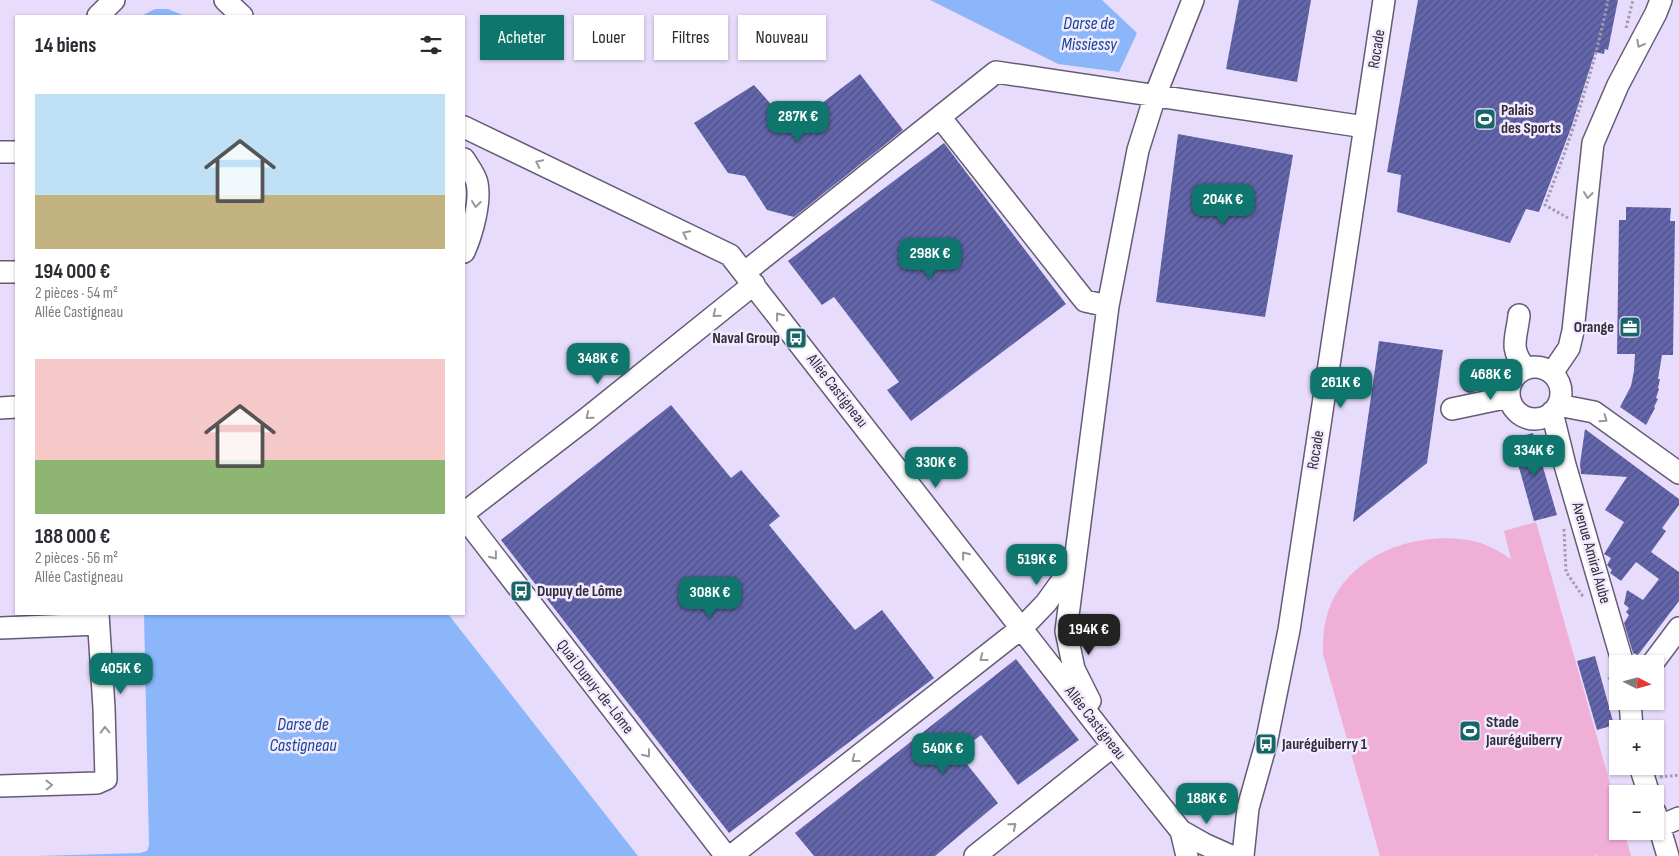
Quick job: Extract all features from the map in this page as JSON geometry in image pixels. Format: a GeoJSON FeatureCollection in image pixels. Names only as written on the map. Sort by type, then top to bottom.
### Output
{"type":"FeatureCollection","features":[{"type":"Feature","properties":{"kind":"street"},"geometry":{"type":"LineString","coordinates":[[99,15],[114,0]]}},
{"type":"Feature","properties":{"kind":"street"},"geometry":{"type":"LineString","coordinates":[[226,0],[241,15]]}},
{"type":"Feature","properties":{"kind":"street"},"geometry":{"type":"LineString","coordinates":[[975,856],[1113,746],[1074,669],[1066,631],[1108,306],[1138,150],[1155,96],[1193,0]]}},
{"type":"Feature","properties":{"kind":"street","name":"Rocade"},"geometry":{"type":"LineString","coordinates":[[1248,808],[1268,735],[1289,630],[1384,0]]}},
{"type":"Feature","properties":{"kind":"street"},"geometry":{"type":"LineString","coordinates":[[1552,373],[1569,348],[1573,331],[1593,143],[1618,85],[1661,0]]}},
{"type":"Feature","properties":{"kind":"street"},"geometry":{"type":"LineString","coordinates":[[465,512],[586,419],[749,278],[996,72],[1365,127]]}},
{"type":"Feature","properties":{"kind":"street"},"geometry":{"type":"LineString","coordinates":[[940,117],[1085,301],[1108,306]]}},
{"type":"Feature","properties":{"kind":"street","name":"Allée Castigneau"},"geometry":{"type":"LineString","coordinates":[[465,127],[730,255],[1181,831]]}},
{"type":"Feature","properties":{"kind":"street"},"geometry":{"type":"LineString","coordinates":[[0,152],[15,152]]}},
{"type":"Feature","properties":{"kind":"street"},"geometry":{"type":"LineString","coordinates":[[465,161],[477,183],[471,234],[465,249]]}},
{"type":"Feature","properties":{"kind":"street"},"geometry":{"type":"LineString","coordinates":[[0,272],[15,272]]}},
{"type":"Feature","properties":{"kind":"street"},"geometry":{"type":"LineString","coordinates":[[1519,315],[1514,346],[1519,361],[1526,368]]}},
{"type":"Feature","properties":{"kind":"street"},"geometry":{"type":"LineString","coordinates":[[1555,408],[1561,396],[1558,380],[1552,373],[1538,367],[1526,368],[1514,377],[1509,390],[1509,398],[1517,412],[1532,419],[1540,418],[1555,408],[1562,407],[1594,412],[1679,473]]}},
{"type":"Feature","properties":{"kind":"street"},"geometry":{"type":"LineString","coordinates":[[1452,409],[1509,398]]}},
{"type":"Feature","properties":{"kind":"street"},"geometry":{"type":"LineString","coordinates":[[0,408],[15,407]]}},
{"type":"Feature","properties":{"kind":"street","name":"Avenue Amiral Aube"},"geometry":{"type":"LineString","coordinates":[[1555,408],[1565,465],[1620,655]]}},
{"type":"Feature","properties":{"kind":"street","name":"Quai Dupuy-de-Lôme"},"geometry":{"type":"LineString","coordinates":[[465,518],[726,856]]}},
{"type":"Feature","properties":{"kind":"street"},"geometry":{"type":"LineString","coordinates":[[731,856],[1021,628],[1046,604],[1074,565]]}},
{"type":"Feature","properties":{"kind":"street"},"geometry":{"type":"LineString","coordinates":[[0,628],[98,619],[104,708],[106,779],[97,783],[0,786]]}},
{"type":"Feature","properties":{"kind":"street"},"geometry":{"type":"LineString","coordinates":[[1659,655],[1679,628]]}},
{"type":"Feature","properties":{"kind":"street"},"geometry":{"type":"LineString","coordinates":[[1181,831],[1218,854],[1231,838],[1248,808]]}},
{"type":"Feature","properties":{"kind":"street"},"geometry":{"type":"LineString","coordinates":[[1243,856],[1248,808]]}},
{"type":"Feature","properties":{"kind":"street"},"geometry":{"type":"LineString","coordinates":[[1665,819],[1668,856]]}},
{"type":"Feature","properties":{"kind":"street"},"geometry":{"type":"LineString","coordinates":[[1181,831],[1187,856]]}},
{"type":"Feature","properties":{"kind":"path"},"geometry":{"type":"LineString","coordinates":[[1573,221],[1545,205],[1567,149],[1602,31],[1608,0]]}},
{"type":"Feature","properties":{"kind":"shaded area","name":"Stade Jauréguiberry"},"geometry":{"type":"Polygon","coordinates":[[[1536,522],[1610,785],[1609,840],[1627,840],[1631,856],[1597,856],[1596,854],[1595,856],[1380,856],[1323,654],[1327,616],[1336,594],[1350,576],[1367,562],[1387,550],[1409,543],[1432,539],[1455,539],[1477,542],[1511,559],[1504,531],[1536,522]]]}},
{"type":"Feature","properties":{"kind":"water","name":"Darse de Missiessy"},"geometry":{"type":"Polygon","coordinates":[[[930,0],[1102,0],[1137,33],[1119,72],[1058,64],[930,0]]]}},
{"type":"Feature","properties":{"kind":"water"},"geometry":{"type":"Polygon","coordinates":[[[155,9],[168,9],[183,15],[143,15],[155,9]]]}},
{"type":"Feature","properties":{"kind":"water","name":"Darse de Castigneau"},"geometry":{"type":"Polygon","coordinates":[[[144,615],[449,615],[638,856],[37,856],[140,853],[147,851],[149,845],[144,615]]]}},
{"type":"Feature","properties":{"kind":"building"},"geometry":{"type":"Polygon","coordinates":[[[1239,0],[1311,0],[1297,82],[1226,69],[1239,0]]]}},
{"type":"Feature","properties":{"kind":"building","name":"Palais des Sports"},"geometry":{"type":"Polygon","coordinates":[[[1418,0],[1618,0],[1608,50],[1605,49],[1604,54],[1595,52],[1571,128],[1539,212],[1526,209],[1510,243],[1397,212],[1401,175],[1387,172],[1418,0]]]}},
{"type":"Feature","properties":{"kind":"building"},"geometry":{"type":"Polygon","coordinates":[[[860,74],[903,130],[794,217],[767,210],[745,176],[728,173],[694,123],[754,85],[791,127],[860,74]]]}},
{"type":"Feature","properties":{"kind":"building"},"geometry":{"type":"Polygon","coordinates":[[[1178,134],[1293,155],[1265,317],[1156,302],[1178,134]]]}},
{"type":"Feature","properties":{"kind":"building"},"geometry":{"type":"Polygon","coordinates":[[[944,143],[1066,304],[911,421],[887,390],[899,382],[834,297],[822,305],[788,261],[944,143]]]}},
{"type":"Feature","properties":{"kind":"building"},"geometry":{"type":"Polygon","coordinates":[[[1626,207],[1671,208],[1670,221],[1675,221],[1673,355],[1662,355],[1658,379],[1660,379],[1659,389],[1656,398],[1658,399],[1646,425],[1620,407],[1631,386],[1635,354],[1617,354],[1619,220],[1626,220],[1626,207]]]}},
{"type":"Feature","properties":{"kind":"building"},"geometry":{"type":"Polygon","coordinates":[[[1379,341],[1443,350],[1427,463],[1353,522],[1379,341]]]}},
{"type":"Feature","properties":{"kind":"building"},"geometry":{"type":"Polygon","coordinates":[[[1470,375],[1478,380],[1479,384],[1474,392],[1470,393],[1462,388],[1461,384],[1466,376],[1470,375]]]}},
{"type":"Feature","properties":{"kind":"building"},"geometry":{"type":"Polygon","coordinates":[[[671,405],[731,478],[741,470],[780,516],[769,525],[855,630],[882,610],[934,678],[729,833],[501,540],[671,405]]]}},
{"type":"Feature","properties":{"kind":"building"},"geometry":{"type":"Polygon","coordinates":[[[1585,429],[1679,499],[1679,505],[1662,528],[1666,531],[1651,552],[1679,572],[1679,601],[1638,655],[1633,653],[1624,623],[1629,615],[1626,612],[1629,608],[1624,604],[1627,590],[1643,600],[1659,579],[1636,562],[1621,581],[1610,573],[1612,570],[1607,565],[1611,558],[1604,554],[1624,522],[1605,510],[1627,477],[1581,474],[1580,464],[1585,429]]]}},
{"type":"Feature","properties":{"kind":"building"},"geometry":{"type":"Polygon","coordinates":[[[1533,433],[1557,515],[1534,521],[1511,439],[1533,433]]]}},
{"type":"Feature","properties":{"kind":"building"},"geometry":{"type":"Polygon","coordinates":[[[1595,656],[1613,720],[1609,720],[1609,726],[1597,730],[1577,661],[1595,656]]]}},
{"type":"Feature","properties":{"kind":"building"},"geometry":{"type":"Polygon","coordinates":[[[1016,659],[1079,740],[1018,785],[981,735],[958,753],[998,803],[935,856],[814,856],[795,833],[1016,659]]]}},
{"type":"Feature","properties":{"kind":"place","name":"Palais des Sports"},"geometry":{"type":"Point","coordinates":[1485,119]}},
{"type":"Feature","properties":{"kind":"place","name":"Orange"},"geometry":{"type":"Point","coordinates":[1630,327]}},
{"type":"Feature","properties":{"kind":"place","name":"Naval Group"},"geometry":{"type":"Point","coordinates":[796,338]}},
{"type":"Feature","properties":{"kind":"place","name":"Dupuy de Lôme"},"geometry":{"type":"Point","coordinates":[521,591]}},
{"type":"Feature","properties":{"kind":"place","name":"Stade Jauréguiberry"},"geometry":{"type":"Point","coordinates":[1470,731]}},
{"type":"Feature","properties":{"kind":"place","name":"Jauréguiberry 1"},"geometry":{"type":"Point","coordinates":[1266,744]}}]}
